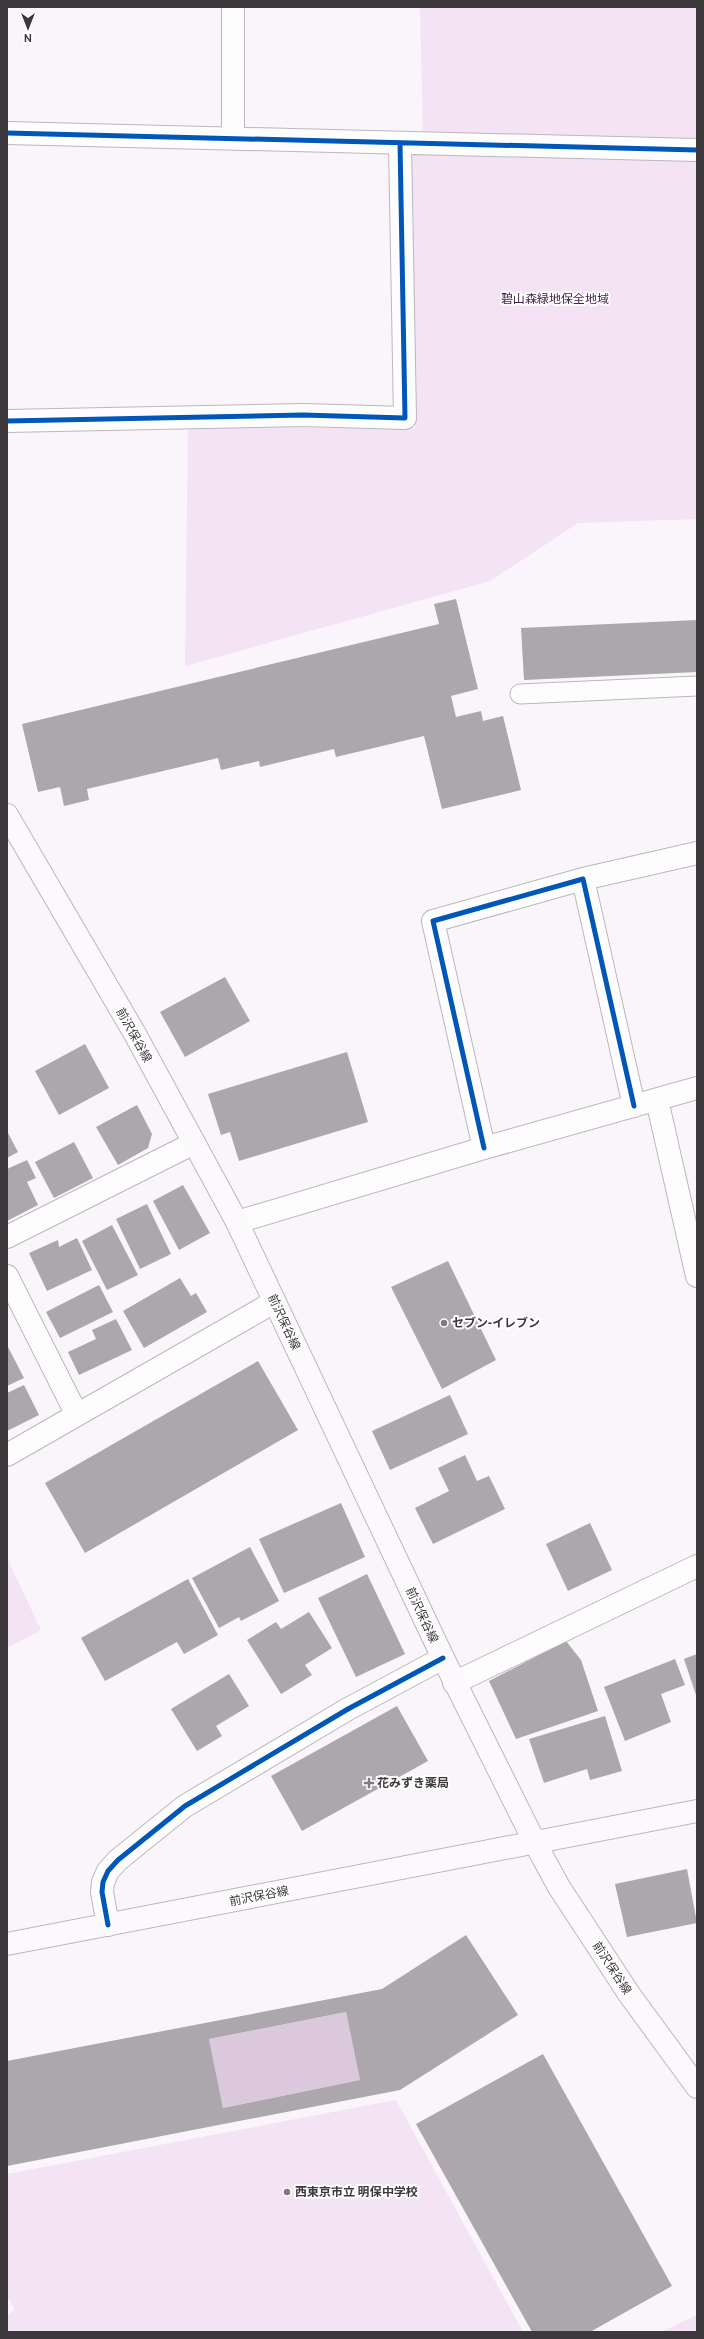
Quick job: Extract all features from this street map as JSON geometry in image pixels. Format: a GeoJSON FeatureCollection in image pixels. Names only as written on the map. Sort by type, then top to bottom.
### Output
{"type":"FeatureCollection","features":[{"type":"Feature","properties":{"kind":"main road","name":"前沢保谷線"},"geometry":{"type":"LineString","coordinates":[[7,815],[135,1034],[237,1222],[454,1682],[535,1843],[559,1887],[629,1994],[697,2087]]}},
{"type":"Feature","properties":{"kind":"main road","name":"前沢保谷線"},"geometry":{"type":"LineString","coordinates":[[7,1944],[697,1811]]}},
{"type":"Feature","properties":{"kind":"street"},"geometry":{"type":"LineString","coordinates":[[233,7],[233,139]]}},
{"type":"Feature","properties":{"kind":"street"},"geometry":{"type":"LineString","coordinates":[[7,133],[697,150]]}},
{"type":"Feature","properties":{"kind":"street"},"geometry":{"type":"LineString","coordinates":[[7,421],[303,415],[405,418],[400,143]]}},
{"type":"Feature","properties":{"kind":"street"},"geometry":{"type":"LineString","coordinates":[[484,1148],[433,920],[583,879],[697,853]]}},
{"type":"Feature","properties":{"kind":"street"},"geometry":{"type":"LineString","coordinates":[[583,879],[634,1106]]}},
{"type":"Feature","properties":{"kind":"street"},"geometry":{"type":"LineString","coordinates":[[237,1222],[484,1148],[697,1088]]}},
{"type":"Feature","properties":{"kind":"street"},"geometry":{"type":"LineString","coordinates":[[657,1100],[697,1276]]}},
{"type":"Feature","properties":{"kind":"street"},"geometry":{"type":"LineString","coordinates":[[7,1238],[194,1143]]}},
{"type":"Feature","properties":{"kind":"street"},"geometry":{"type":"LineString","coordinates":[[7,1276],[77,1415]]}},
{"type":"Feature","properties":{"kind":"street"},"geometry":{"type":"LineString","coordinates":[[7,1455],[274,1302]]}},
{"type":"Feature","properties":{"kind":"street"},"geometry":{"type":"LineString","coordinates":[[454,1682],[697,1566]]}},
{"type":"Feature","properties":{"kind":"street"},"geometry":{"type":"LineString","coordinates":[[108,1925],[102,1892],[103,1882],[108,1870],[118,1860],[185,1806],[348,1709],[443,1658]]}},
{"type":"Feature","properties":{"kind":"lane"},"geometry":{"type":"LineString","coordinates":[[520,694],[697,686]]}},
{"type":"Feature","properties":{"kind":"green space"},"geometry":{"type":"Polygon","coordinates":[[[420,7],[697,7],[697,142],[423,135],[420,7]]]}},
{"type":"Feature","properties":{"kind":"green space","name":"碧山森緑地保全地域"},"geometry":{"type":"Polygon","coordinates":[[[411,153],[697,159],[697,519],[578,523],[490,581],[185,666],[188,426],[415,429],[411,153]]]}},
{"type":"Feature","properties":{"kind":"green space"},"geometry":{"type":"Polygon","coordinates":[[[7,1558],[41,1630],[7,1648],[7,1558]]]}},
{"type":"Feature","properties":{"kind":"green space"},"geometry":{"type":"Polygon","coordinates":[[[396,2100],[523,2332],[7,2332],[7,2315],[15,2310],[7,2296],[7,2174],[396,2100]]]}},
{"type":"Feature","properties":{"kind":"green space"},"geometry":{"type":"Polygon","coordinates":[[[697,2315],[697,2332],[661,2332],[697,2315]]]}},
{"type":"Feature","properties":{"kind":"shaded area"},"geometry":{"type":"Polygon","coordinates":[[[346,2012],[360,2080],[223,2108],[209,2039],[346,2012]]]}},
{"type":"Feature","properties":{"kind":"building"},"geometry":{"type":"Polygon","coordinates":[[[456,599],[478,689],[451,696],[456,717],[481,711],[483,721],[503,716],[521,790],[442,809],[424,736],[336,757],[334,749],[260,767],[259,761],[221,770],[218,758],[87,789],[89,800],[64,806],[60,787],[38,792],[22,724],[439,624],[434,604],[456,599]]]}},
{"type":"Feature","properties":{"kind":"building"},"geometry":{"type":"Polygon","coordinates":[[[697,620],[697,672],[524,680],[521,628],[697,620]]]}},
{"type":"Feature","properties":{"kind":"building"},"geometry":{"type":"Polygon","coordinates":[[[225,977],[250,1021],[185,1057],[160,1012],[225,977]]]}},
{"type":"Feature","properties":{"kind":"building"},"geometry":{"type":"Polygon","coordinates":[[[85,1044],[109,1088],[59,1115],[35,1071],[85,1044]]]}},
{"type":"Feature","properties":{"kind":"building"},"geometry":{"type":"Polygon","coordinates":[[[347,1052],[368,1122],[239,1161],[230,1132],[221,1135],[208,1094],[347,1052]]]}},
{"type":"Feature","properties":{"kind":"building"},"geometry":{"type":"Polygon","coordinates":[[[137,1105],[152,1134],[148,1148],[118,1165],[96,1127],[137,1105]]]}},
{"type":"Feature","properties":{"kind":"building"},"geometry":{"type":"Polygon","coordinates":[[[7,1131],[18,1152],[7,1158],[7,1131]]]}},
{"type":"Feature","properties":{"kind":"building"},"geometry":{"type":"Polygon","coordinates":[[[74,1142],[93,1178],[54,1198],[35,1162],[74,1142]]]}},
{"type":"Feature","properties":{"kind":"building"},"geometry":{"type":"Polygon","coordinates":[[[27,1160],[36,1178],[27,1182],[38,1205],[7,1221],[7,1169],[27,1160]]]}},
{"type":"Feature","properties":{"kind":"building"},"geometry":{"type":"Polygon","coordinates":[[[183,1185],[210,1233],[179,1250],[153,1201],[183,1185]]]}},
{"type":"Feature","properties":{"kind":"building"},"geometry":{"type":"Polygon","coordinates":[[[147,1204],[171,1254],[140,1269],[116,1219],[147,1204]]]}},
{"type":"Feature","properties":{"kind":"building"},"geometry":{"type":"Polygon","coordinates":[[[112,1225],[138,1275],[107,1290],[82,1241],[112,1225]]]}},
{"type":"Feature","properties":{"kind":"building"},"geometry":{"type":"Polygon","coordinates":[[[77,1238],[92,1270],[47,1291],[29,1253],[58,1240],[59,1247],[77,1238]]]}},
{"type":"Feature","properties":{"kind":"building","name":"セブン-イレブン"},"geometry":{"type":"Polygon","coordinates":[[[448,1261],[496,1360],[442,1389],[391,1287],[448,1261]]]}},
{"type":"Feature","properties":{"kind":"building"},"geometry":{"type":"Polygon","coordinates":[[[180,1278],[191,1296],[196,1293],[207,1312],[144,1348],[123,1311],[180,1278]]]}},
{"type":"Feature","properties":{"kind":"building"},"geometry":{"type":"Polygon","coordinates":[[[99,1285],[113,1312],[60,1338],[46,1312],[99,1285]]]}},
{"type":"Feature","properties":{"kind":"building"},"geometry":{"type":"Polygon","coordinates":[[[116,1319],[132,1350],[79,1375],[68,1352],[96,1339],[92,1330],[116,1319]]]}},
{"type":"Feature","properties":{"kind":"building"},"geometry":{"type":"Polygon","coordinates":[[[7,1345],[24,1378],[7,1386],[7,1345]]]}},
{"type":"Feature","properties":{"kind":"building"},"geometry":{"type":"Polygon","coordinates":[[[258,1361],[298,1430],[85,1553],[45,1483],[258,1361]]]}},
{"type":"Feature","properties":{"kind":"building"},"geometry":{"type":"Polygon","coordinates":[[[24,1385],[39,1415],[7,1431],[7,1393],[24,1385]]]}},
{"type":"Feature","properties":{"kind":"building"},"geometry":{"type":"Polygon","coordinates":[[[450,1395],[468,1434],[390,1470],[372,1431],[450,1395]]]}},
{"type":"Feature","properties":{"kind":"building"},"geometry":{"type":"Polygon","coordinates":[[[465,1455],[477,1481],[489,1476],[505,1509],[433,1544],[415,1508],[449,1491],[438,1468],[465,1455]]]}},
{"type":"Feature","properties":{"kind":"building"},"geometry":{"type":"Polygon","coordinates":[[[341,1503],[365,1557],[284,1593],[259,1539],[341,1503]]]}},
{"type":"Feature","properties":{"kind":"building"},"geometry":{"type":"Polygon","coordinates":[[[590,1523],[612,1570],[568,1591],[546,1544],[590,1523]]]}},
{"type":"Feature","properties":{"kind":"building"},"geometry":{"type":"Polygon","coordinates":[[[250,1547],[279,1601],[241,1621],[239,1617],[219,1628],[192,1578],[250,1547]]]}},
{"type":"Feature","properties":{"kind":"building"},"geometry":{"type":"Polygon","coordinates":[[[367,1574],[405,1654],[356,1677],[318,1598],[367,1574]]]}},
{"type":"Feature","properties":{"kind":"building"},"geometry":{"type":"Polygon","coordinates":[[[188,1579],[218,1635],[184,1654],[177,1642],[105,1681],[81,1638],[188,1579]]]}},
{"type":"Feature","properties":{"kind":"building"},"geometry":{"type":"Polygon","coordinates":[[[309,1612],[332,1648],[305,1665],[312,1675],[281,1694],[247,1640],[276,1622],[281,1629],[309,1612]]]}},
{"type":"Feature","properties":{"kind":"building"},"geometry":{"type":"Polygon","coordinates":[[[566,1641],[581,1660],[598,1711],[516,1739],[489,1681],[566,1641]]]}},
{"type":"Feature","properties":{"kind":"building"},"geometry":{"type":"Polygon","coordinates":[[[697,1654],[697,1698],[684,1659],[697,1654]]]}},
{"type":"Feature","properties":{"kind":"building"},"geometry":{"type":"Polygon","coordinates":[[[675,1659],[685,1685],[661,1694],[671,1722],[625,1741],[604,1687],[675,1659]]]}},
{"type":"Feature","properties":{"kind":"building"},"geometry":{"type":"Polygon","coordinates":[[[229,1674],[249,1706],[216,1726],[222,1736],[197,1751],[171,1709],[229,1674]]]}},
{"type":"Feature","properties":{"kind":"building"},"geometry":{"type":"Polygon","coordinates":[[[397,1706],[428,1761],[302,1831],[271,1776],[397,1706]]]}},
{"type":"Feature","properties":{"kind":"building"},"geometry":{"type":"Polygon","coordinates":[[[605,1716],[622,1771],[590,1780],[587,1769],[544,1783],[529,1739],[605,1716]]]}},
{"type":"Feature","properties":{"kind":"building"},"geometry":{"type":"Polygon","coordinates":[[[687,1869],[697,1923],[627,1937],[615,1884],[687,1869]]]}},
{"type":"Feature","properties":{"kind":"building"},"geometry":{"type":"Polygon","coordinates":[[[466,1935],[518,2015],[400,2090],[7,2166],[7,2061],[382,1989],[466,1935]],[[346,2012],[209,2039],[223,2108],[360,2080],[346,2012]]]}},
{"type":"Feature","properties":{"kind":"building"},"geometry":{"type":"Polygon","coordinates":[[[543,2054],[672,2286],[590,2332],[532,2332],[416,2124],[543,2054]]]}},
{"type":"Feature","properties":{"kind":"cycle path"},"geometry":{"type":"LineString","coordinates":[[7,133],[697,150]]}},
{"type":"Feature","properties":{"kind":"cycle path"},"geometry":{"type":"LineString","coordinates":[[7,421],[303,415],[405,418],[400,143]]}},
{"type":"Feature","properties":{"kind":"cycle path"},"geometry":{"type":"LineString","coordinates":[[484,1148],[433,921],[583,879],[634,1106]]}},
{"type":"Feature","properties":{"kind":"cycle path"},"geometry":{"type":"LineString","coordinates":[[108,1925],[102,1892],[103,1882],[108,1871],[118,1860],[185,1806],[348,1709],[443,1658]]}},
{"type":"Feature","properties":{"kind":"place","name":"セブン-イレブン"},"geometry":{"type":"Point","coordinates":[444,1323]}},
{"type":"Feature","properties":{"kind":"place","name":"花みずき薬局"},"geometry":{"type":"Point","coordinates":[369,1783]}},
{"type":"Feature","properties":{"kind":"place","name":"西東京市立 明保中学校"},"geometry":{"type":"Point","coordinates":[287,2192]}}]}
